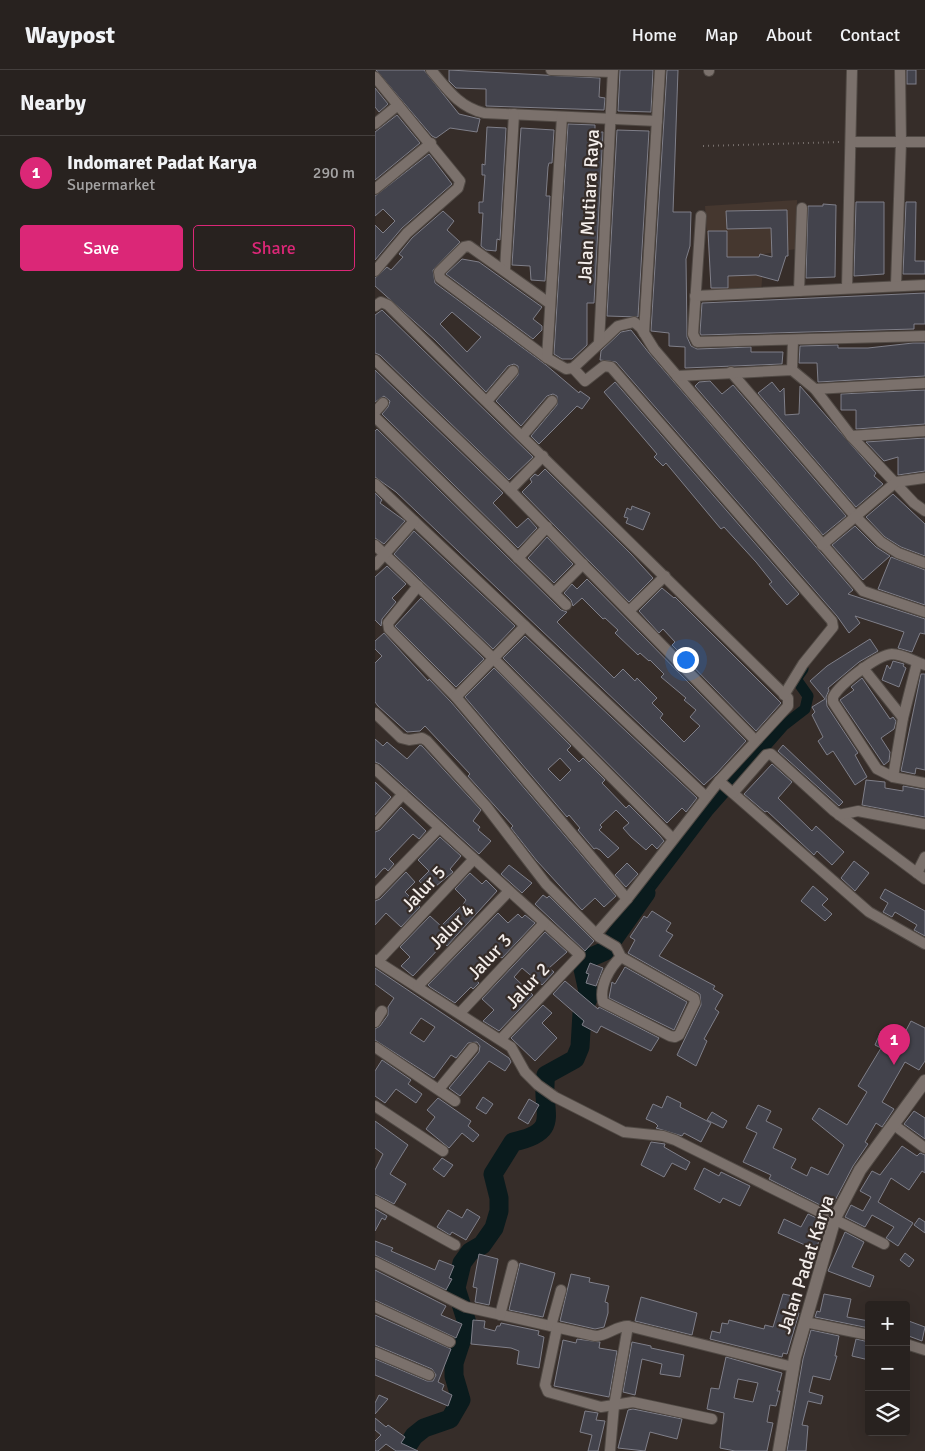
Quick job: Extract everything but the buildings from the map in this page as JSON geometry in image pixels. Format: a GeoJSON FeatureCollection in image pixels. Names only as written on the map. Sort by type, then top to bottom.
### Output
{"type":"FeatureCollection","features":[{"type":"Feature","properties":{"kind":"street"},"geometry":{"type":"LineString","coordinates":[[431,70],[463,105],[484,113],[657,121]]}},
{"type":"Feature","properties":{"kind":"street"},"geometry":{"type":"LineString","coordinates":[[551,70],[612,71]]}},
{"type":"Feature","properties":{"kind":"street"},"geometry":{"type":"LineString","coordinates":[[644,333],[660,70]]}},
{"type":"Feature","properties":{"kind":"street"},"geometry":{"type":"LineString","coordinates":[[847,288],[852,142],[852,70]]}},
{"type":"Feature","properties":{"kind":"street"},"geometry":{"type":"LineString","coordinates":[[896,285],[901,142],[900,70]]}},
{"type":"Feature","properties":{"kind":"street","name":"Jalan Mutiara Raya"},"geometry":{"type":"LineString","coordinates":[[599,343],[612,71]]}},
{"type":"Feature","properties":{"kind":"street"},"geometry":{"type":"LineString","coordinates":[[375,77],[460,178],[459,185],[407,233],[375,271]]}},
{"type":"Feature","properties":{"kind":"street"},"geometry":{"type":"LineString","coordinates":[[375,124],[398,105]]}},
{"type":"Feature","properties":{"kind":"street"},"geometry":{"type":"LineString","coordinates":[[505,270],[514,114]]}},
{"type":"Feature","properties":{"kind":"street"},"geometry":{"type":"LineString","coordinates":[[547,358],[562,117]]}},
{"type":"Feature","properties":{"kind":"street"},"geometry":{"type":"LineString","coordinates":[[852,142],[925,142]]}},
{"type":"Feature","properties":{"kind":"street"},"geometry":{"type":"LineString","coordinates":[[375,189],[431,143]]}},
{"type":"Feature","properties":{"kind":"street"},"geometry":{"type":"LineString","coordinates":[[799,291],[802,208]]}},
{"type":"Feature","properties":{"kind":"street"},"geometry":{"type":"LineString","coordinates":[[701,216],[693,334],[697,342],[925,336]]}},
{"type":"Feature","properties":{"kind":"street"},"geometry":{"type":"LineString","coordinates":[[549,303],[469,246],[464,247],[439,274],[440,278],[562,368],[573,368],[618,326],[630,322],[641,328],[677,376],[863,591],[925,612]]}},
{"type":"Feature","properties":{"kind":"street"},"geometry":{"type":"LineString","coordinates":[[695,296],[925,285]]}},
{"type":"Feature","properties":{"kind":"street"},"geometry":{"type":"LineString","coordinates":[[375,306],[384,301],[389,305],[788,698],[788,706],[755,740],[727,788]]}},
{"type":"Feature","properties":{"kind":"street"},"geometry":{"type":"LineString","coordinates":[[792,370],[793,340]]}},
{"type":"Feature","properties":{"kind":"street"},"geometry":{"type":"LineString","coordinates":[[375,360],[510,490],[755,740]]}},
{"type":"Feature","properties":{"kind":"street"},"geometry":{"type":"LineString","coordinates":[[573,368],[585,381],[604,366],[611,367],[832,622],[833,627],[803,664],[784,695]]}},
{"type":"Feature","properties":{"kind":"street"},"geometry":{"type":"LineString","coordinates":[[677,376],[792,370],[815,389],[851,436],[914,503],[925,510]]}},
{"type":"Feature","properties":{"kind":"street"},"geometry":{"type":"LineString","coordinates":[[487,401],[513,371]]}},
{"type":"Feature","properties":{"kind":"street"},"geometry":{"type":"LineString","coordinates":[[731,372],[855,516],[887,547],[925,563]]}},
{"type":"Feature","properties":{"kind":"street"},"geometry":{"type":"LineString","coordinates":[[815,389],[925,383]]}},
{"type":"Feature","properties":{"kind":"street"},"geometry":{"type":"LineString","coordinates":[[522,436],[552,401]]}},
{"type":"Feature","properties":{"kind":"street"},"geometry":{"type":"LineString","coordinates":[[375,412],[383,404]]}},
{"type":"Feature","properties":{"kind":"street"},"geometry":{"type":"LineString","coordinates":[[375,417],[565,605]]}},
{"type":"Feature","properties":{"kind":"street"},"geometry":{"type":"LineString","coordinates":[[851,436],[925,431]]}},
{"type":"Feature","properties":{"kind":"street"},"geometry":{"type":"LineString","coordinates":[[510,490],[543,456]]}},
{"type":"Feature","properties":{"kind":"street"},"geometry":{"type":"LineString","coordinates":[[822,545],[896,482],[925,478]]}},
{"type":"Feature","properties":{"kind":"street"},"geometry":{"type":"LineString","coordinates":[[375,484],[706,797]]}},
{"type":"Feature","properties":{"kind":"street"},"geometry":{"type":"LineString","coordinates":[[375,565],[414,521]]}},
{"type":"Feature","properties":{"kind":"street"},"geometry":{"type":"LineString","coordinates":[[518,558],[547,528]]}},
{"type":"Feature","properties":{"kind":"street"},"geometry":{"type":"LineString","coordinates":[[375,545],[494,660],[673,839]]}},
{"type":"Feature","properties":{"kind":"street"},"geometry":{"type":"LineString","coordinates":[[554,594],[583,564]]}},
{"type":"Feature","properties":{"kind":"street"},"geometry":{"type":"LineString","coordinates":[[629,611],[665,576]]}},
{"type":"Feature","properties":{"kind":"street"},"geometry":{"type":"LineString","coordinates":[[418,586],[389,623],[389,629],[456,697],[627,899]]}},
{"type":"Feature","properties":{"kind":"street"},"geometry":{"type":"LineString","coordinates":[[456,697],[525,626]]}},
{"type":"Feature","properties":{"kind":"street"},"geometry":{"type":"LineString","coordinates":[[893,777],[903,718],[921,664],[891,654],[863,668],[838,690],[833,697],[833,702],[877,770],[893,777],[925,783]]}},
{"type":"Feature","properties":{"kind":"street"},"geometry":{"type":"LineString","coordinates":[[863,668],[903,718]]}},
{"type":"Feature","properties":{"kind":"street"},"geometry":{"type":"LineString","coordinates":[[375,713],[401,738],[409,740],[422,738],[427,741],[486,806],[546,884],[600,936],[616,947],[621,957],[694,998],[695,1002],[679,1035],[675,1037],[669,1036],[603,1002],[601,996],[607,977],[612,966],[621,957]]}},
{"type":"Feature","properties":{"kind":"street"},"geometry":{"type":"LineString","coordinates":[[600,936],[706,797],[727,788],[766,755],[771,754],[839,815],[921,876],[925,857]]}},
{"type":"Feature","properties":{"kind":"street"},"geometry":{"type":"LineString","coordinates":[[375,769],[543,923]]}},
{"type":"Feature","properties":{"kind":"street"},"geometry":{"type":"LineString","coordinates":[[727,788],[869,912],[925,944]]}},
{"type":"Feature","properties":{"kind":"street"},"geometry":{"type":"LineString","coordinates":[[375,825],[403,794]]}},
{"type":"Feature","properties":{"kind":"street"},"geometry":{"type":"LineString","coordinates":[[839,815],[858,811],[925,824]]}},
{"type":"Feature","properties":{"kind":"street"},"geometry":{"type":"LineString","coordinates":[[375,894],[439,828]]}},
{"type":"Feature","properties":{"kind":"street","name":"Jalur 5"},"geometry":{"type":"LineString","coordinates":[[376,960],[473,860]]}},
{"type":"Feature","properties":{"kind":"street","name":"Jalur 4"},"geometry":{"type":"LineString","coordinates":[[418,986],[509,891]]}},
{"type":"Feature","properties":{"kind":"street","name":"Jalur 2"},"geometry":{"type":"LineString","coordinates":[[501,1040],[580,955],[543,923]]}},
{"type":"Feature","properties":{"kind":"street","name":"Jalur 3"},"geometry":{"type":"LineString","coordinates":[[460,1013],[543,923]]}},
{"type":"Feature","properties":{"kind":"street"},"geometry":{"type":"LineString","coordinates":[[376,960],[511,1047],[525,1072],[537,1085],[555,1097],[624,1132],[663,1136],[675,1140],[884,1244]]}},
{"type":"Feature","properties":{"kind":"street"},"geometry":{"type":"LineString","coordinates":[[375,1022],[382,1011]]}},
{"type":"Feature","properties":{"kind":"street"},"geometry":{"type":"LineString","coordinates":[[439,1089],[473,1048]]}},
{"type":"Feature","properties":{"kind":"street"},"geometry":{"type":"LineString","coordinates":[[375,1061],[379,1050],[455,1101]]}},
{"type":"Feature","properties":{"kind":"street","name":"Jalan Padat Karya"},"geometry":{"type":"LineString","coordinates":[[779,1451],[793,1367],[835,1218],[860,1170],[924,1086]]}},
{"type":"Feature","properties":{"kind":"street"},"geometry":{"type":"LineString","coordinates":[[375,1106],[443,1151]]}},
{"type":"Feature","properties":{"kind":"street"},"geometry":{"type":"LineString","coordinates":[[893,1125],[925,1148]]}},
{"type":"Feature","properties":{"kind":"street"},"geometry":{"type":"LineString","coordinates":[[375,1201],[455,1245]]}},
{"type":"Feature","properties":{"kind":"street"},"geometry":{"type":"LineString","coordinates":[[375,1262],[466,1307],[595,1336],[607,1334],[621,1326],[628,1326],[793,1367]]}},
{"type":"Feature","properties":{"kind":"street"},"geometry":{"type":"LineString","coordinates":[[500,1314],[513,1265]]}},
{"type":"Feature","properties":{"kind":"street"},"geometry":{"type":"LineString","coordinates":[[561,1290],[545,1389],[595,1405],[613,1406],[640,1403],[712,1420]]}},
{"type":"Feature","properties":{"kind":"street"},"geometry":{"type":"LineString","coordinates":[[375,1307],[450,1342]]}},
{"type":"Feature","properties":{"kind":"street"},"geometry":{"type":"LineString","coordinates":[[805,1322],[865,1334]]}},
{"type":"Feature","properties":{"kind":"street"},"geometry":{"type":"LineString","coordinates":[[613,1450],[613,1406],[628,1326]]}},
{"type":"Feature","properties":{"kind":"street"},"geometry":{"type":"LineString","coordinates":[[910,1345],[925,1350]]}},
{"type":"Feature","properties":{"kind":"street"},"geometry":{"type":"LineString","coordinates":[[375,1352],[429,1376]]}},
{"type":"Feature","properties":{"kind":"path"},"geometry":{"type":"LineString","coordinates":[[703,146],[852,142]]}},
{"type":"Feature","properties":{"kind":"shaded area"},"geometry":{"type":"Polygon","coordinates":[[[797,200],[796,249],[764,254],[761,293],[711,294],[705,206],[797,200]]]}},
{"type":"Feature","properties":{"kind":"waterway"},"geometry":{"type":"LineString","coordinates":[[646,893],[709,810],[783,726],[805,709],[808,696],[796,679],[803,669]]}},
{"type":"Feature","properties":{"kind":"waterway"},"geometry":{"type":"LineString","coordinates":[[404,1451],[414,1436],[424,1428],[450,1419],[461,1400],[454,1376],[454,1363],[467,1323],[456,1288],[462,1263],[470,1252],[482,1245],[494,1228],[499,1211],[499,1198],[493,1174],[513,1142],[539,1132],[544,1125],[546,1118],[546,1075],[575,1059],[580,1047],[582,1013],[589,996],[583,969],[587,959],[605,951],[646,893]]}},
{"type":"Feature","properties":{"kind":"place","name":"Indomaret Padat Karya"},"geometry":{"type":"Point","coordinates":[894,1065]}}]}
